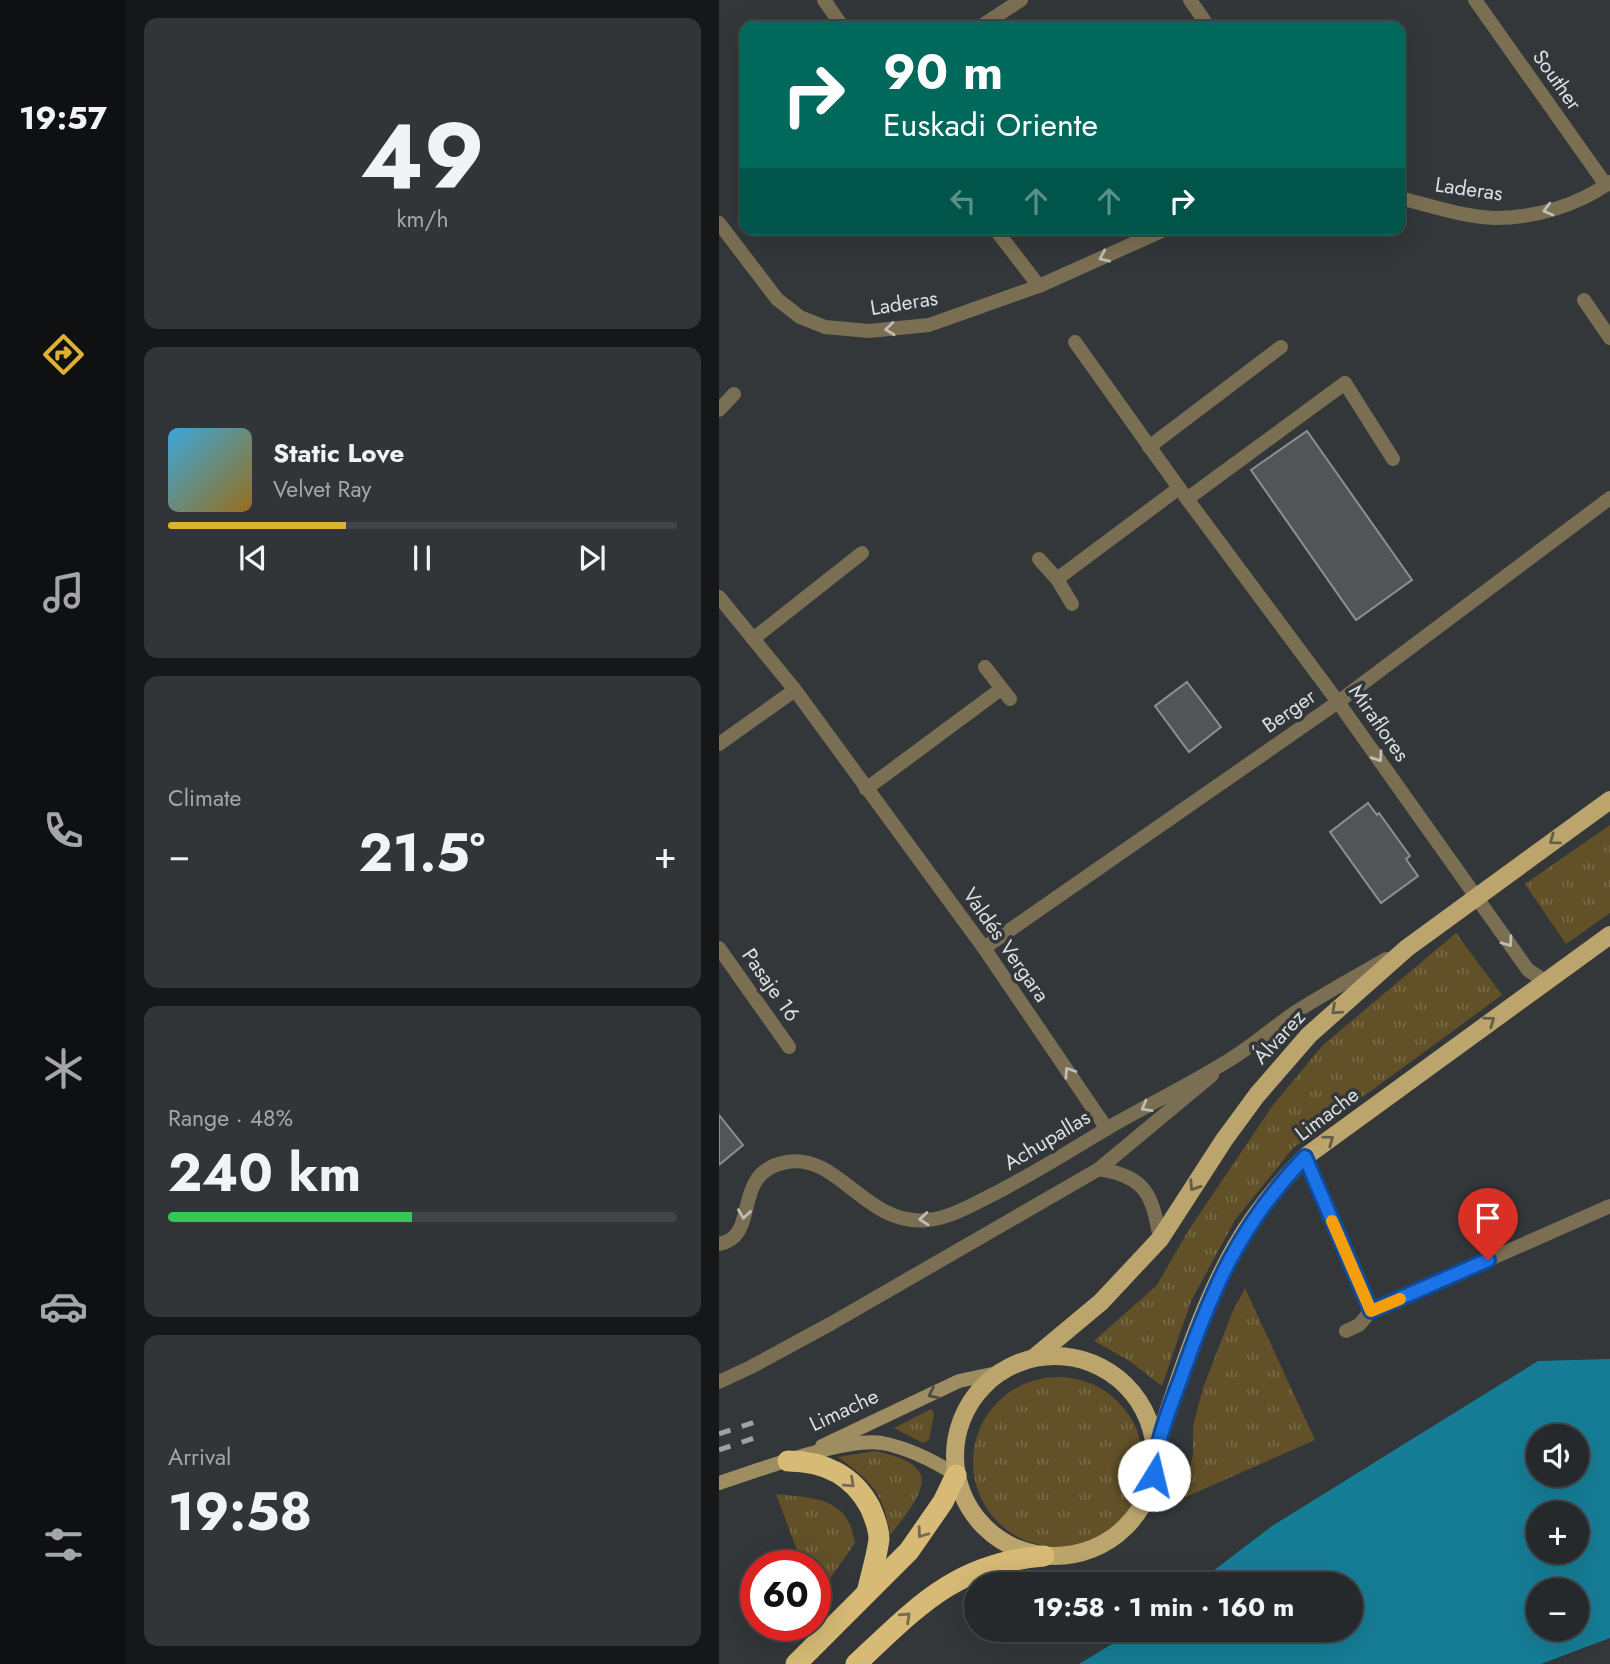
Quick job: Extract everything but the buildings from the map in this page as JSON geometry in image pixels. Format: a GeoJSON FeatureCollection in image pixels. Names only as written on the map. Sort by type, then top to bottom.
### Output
{"type":"FeatureCollection","features":[{"type":"Feature","properties":{"kind":"highway"},"geometry":{"type":"LineString","coordinates":[[788,1461],[802,1461],[832,1469],[865,1498],[877,1523],[879,1537],[867,1593]]}},
{"type":"Feature","properties":{"kind":"highway"},"geometry":{"type":"LineString","coordinates":[[796,1664],[914,1543],[942,1502],[956,1475]]}},
{"type":"Feature","properties":{"kind":"highway"},"geometry":{"type":"LineString","coordinates":[[856,1664],[916,1608],[958,1579],[1001,1562],[1044,1556]]}},
{"type":"Feature","properties":{"kind":"main road","name":"Álvarez"},"geometry":{"type":"LineString","coordinates":[[1035,1357],[1101,1302],[1161,1239],[1224,1140],[1281,1066],[1309,1035],[1352,995],[1417,942],[1610,800]]}},
{"type":"Feature","properties":{"kind":"main road","name":"Limache"},"geometry":{"type":"LineString","coordinates":[[1155,1450],[1223,1271],[1251,1222],[1286,1177],[1305,1157],[1610,935]]}},
{"type":"Feature","properties":{"kind":"main road","name":"Limache"},"geometry":{"type":"LineString","coordinates":[[788,1461],[959,1381],[997,1373],[1035,1357],[1064,1355],[1083,1359],[1117,1376],[1137,1396],[1150,1422],[1155,1450],[1154,1475],[1146,1499],[1132,1519],[1114,1537],[1092,1549],[1069,1556],[1044,1556],[1011,1546],[983,1526],[969,1507],[956,1475],[958,1429],[974,1398],[997,1373]]}},
{"type":"Feature","properties":{"kind":"main road","name":"Limache"},"geometry":{"type":"LineString","coordinates":[[719,1483],[852,1444],[880,1443],[930,1460],[956,1475]]}},
{"type":"Feature","properties":{"kind":"street"},"geometry":{"type":"LineString","coordinates":[[823,0],[838,21]]}},
{"type":"Feature","properties":{"kind":"street"},"geometry":{"type":"LineString","coordinates":[[989,21],[1021,0]]}},
{"type":"Feature","properties":{"kind":"street"},"geometry":{"type":"LineString","coordinates":[[1190,0],[1205,21]]}},
{"type":"Feature","properties":{"kind":"street","name":"Souther"},"geometry":{"type":"LineString","coordinates":[[1475,0],[1608,183]]}},
{"type":"Feature","properties":{"kind":"street","name":"Laderas"},"geometry":{"type":"LineString","coordinates":[[1405,199],[1446,210],[1496,218],[1541,212],[1572,203],[1608,183]]}},
{"type":"Feature","properties":{"kind":"street","name":"Laderas"},"geometry":{"type":"LineString","coordinates":[[719,223],[777,299],[800,317],[825,327],[869,331],[929,325],[1039,286],[1153,235]]}},
{"type":"Feature","properties":{"kind":"street"},"geometry":{"type":"LineString","coordinates":[[1000,235],[1039,286]]}},
{"type":"Feature","properties":{"kind":"street"},"geometry":{"type":"LineString","coordinates":[[1584,300],[1610,338]]}},
{"type":"Feature","properties":{"kind":"street","name":"Miraflores"},"geometry":{"type":"LineString","coordinates":[[1075,342],[1183,494],[1338,702],[1528,970],[1545,981]]}},
{"type":"Feature","properties":{"kind":"street"},"geometry":{"type":"LineString","coordinates":[[1149,447],[1281,347]]}},
{"type":"Feature","properties":{"kind":"street"},"geometry":{"type":"LineString","coordinates":[[1057,579],[1345,383],[1393,459]]}},
{"type":"Feature","properties":{"kind":"street"},"geometry":{"type":"LineString","coordinates":[[719,410],[734,394]]}},
{"type":"Feature","properties":{"kind":"street","name":"Berger"},"geometry":{"type":"LineString","coordinates":[[984,948],[1338,702],[1610,498]]}},
{"type":"Feature","properties":{"kind":"street"},"geometry":{"type":"LineString","coordinates":[[753,639],[862,553]]}},
{"type":"Feature","properties":{"kind":"street"},"geometry":{"type":"LineString","coordinates":[[1039,559],[1057,579],[1072,604]]}},
{"type":"Feature","properties":{"kind":"street","name":"Valdés Vergara"},"geometry":{"type":"LineString","coordinates":[[719,597],[795,690],[984,948],[1107,1129]]}},
{"type":"Feature","properties":{"kind":"street"},"geometry":{"type":"LineString","coordinates":[[866,789],[1005,694],[985,667]]}},
{"type":"Feature","properties":{"kind":"street"},"geometry":{"type":"LineString","coordinates":[[719,744],[795,690]]}},
{"type":"Feature","properties":{"kind":"street","name":"Achupallas"},"geometry":{"type":"LineString","coordinates":[[719,1244],[732,1240],[743,1225],[751,1187],[760,1176],[784,1162],[810,1162],[822,1168],[886,1214],[908,1220],[931,1220],[960,1211],[1024,1180],[1107,1129],[1227,1062],[1300,1010],[1417,942]]}},
{"type":"Feature","properties":{"kind":"street","name":"Pasaje 16"},"geometry":{"type":"LineString","coordinates":[[719,948],[789,1046]]}},
{"type":"Feature","properties":{"kind":"street"},"geometry":{"type":"LineString","coordinates":[[719,1382],[809,1335],[1099,1169],[1227,1062]]}},
{"type":"Feature","properties":{"kind":"street"},"geometry":{"type":"LineString","coordinates":[[1305,1157],[1371,1311]]}},
{"type":"Feature","properties":{"kind":"street"},"geometry":{"type":"LineString","coordinates":[[1099,1169],[1131,1177],[1143,1186],[1155,1210],[1161,1239]]}},
{"type":"Feature","properties":{"kind":"street"},"geometry":{"type":"LineString","coordinates":[[1346,1331],[1359,1325],[1371,1311],[1610,1206]]}},
{"type":"Feature","properties":{"kind":"green space"},"geometry":{"type":"Polygon","coordinates":[[[1610,825],[1610,913],[1566,944],[1525,884],[1610,825]]]}},
{"type":"Feature","properties":{"kind":"green space"},"geometry":{"type":"Polygon","coordinates":[[[1456,933],[1502,995],[1293,1148],[1235,1220],[1191,1301],[1162,1386],[1128,1360],[1094,1341],[1157,1285],[1188,1231],[1273,1105],[1323,1045],[1456,933]]]}},
{"type":"Feature","properties":{"kind":"green space"},"geometry":{"type":"Polygon","coordinates":[[[1245,1288],[1315,1440],[1181,1499],[1193,1456],[1193,1426],[1203,1388],[1232,1313],[1245,1288]]]}},
{"type":"Feature","properties":{"kind":"green space"},"geometry":{"type":"Polygon","coordinates":[[[1058,1377],[1091,1383],[1118,1402],[1137,1429],[1143,1462],[1137,1495],[1118,1522],[1091,1541],[1058,1547],[1025,1541],[998,1522],[979,1495],[973,1462],[979,1429],[998,1402],[1025,1383],[1058,1377]]]}},
{"type":"Feature","properties":{"kind":"green space"},"geometry":{"type":"Polygon","coordinates":[[[931,1409],[934,1414],[929,1440],[923,1443],[894,1428],[931,1409]]]}},
{"type":"Feature","properties":{"kind":"green space"},"geometry":{"type":"Polygon","coordinates":[[[876,1451],[912,1464],[922,1480],[912,1506],[890,1535],[884,1508],[874,1489],[838,1457],[876,1451]]]}},
{"type":"Feature","properties":{"kind":"green space"},"geometry":{"type":"Polygon","coordinates":[[[776,1494],[826,1502],[842,1513],[851,1526],[855,1543],[831,1577],[831,1550],[797,1550],[776,1494]]]}},
{"type":"Feature","properties":{"kind":"water"},"geometry":{"type":"Polygon","coordinates":[[[1610,1359],[1610,1638],[1541,1664],[1079,1664],[1115,1642],[1363,1642],[1363,1572],[1212,1572],[1272,1526],[1538,1361],[1610,1359]]]}},
{"type":"Feature","properties":{"kind":"railway"},"geometry":{"type":"LineString","coordinates":[[719,1434],[755,1422]]}},
{"type":"Feature","properties":{"kind":"railway"},"geometry":{"type":"LineString","coordinates":[[719,1450],[760,1436]]}},
{"type":"Feature","properties":{"kind":"slow traffic"},"geometry":{"type":"LineString","coordinates":[[1332,1221],[1371,1311],[1400,1299]]}},
{"type":"Feature","properties":{"kind":"route"},"geometry":{"type":"LineString","coordinates":[[1154,1475],[1155,1450],[1223,1271],[1251,1222],[1305,1157],[1371,1311],[1488,1260]]}}]}
